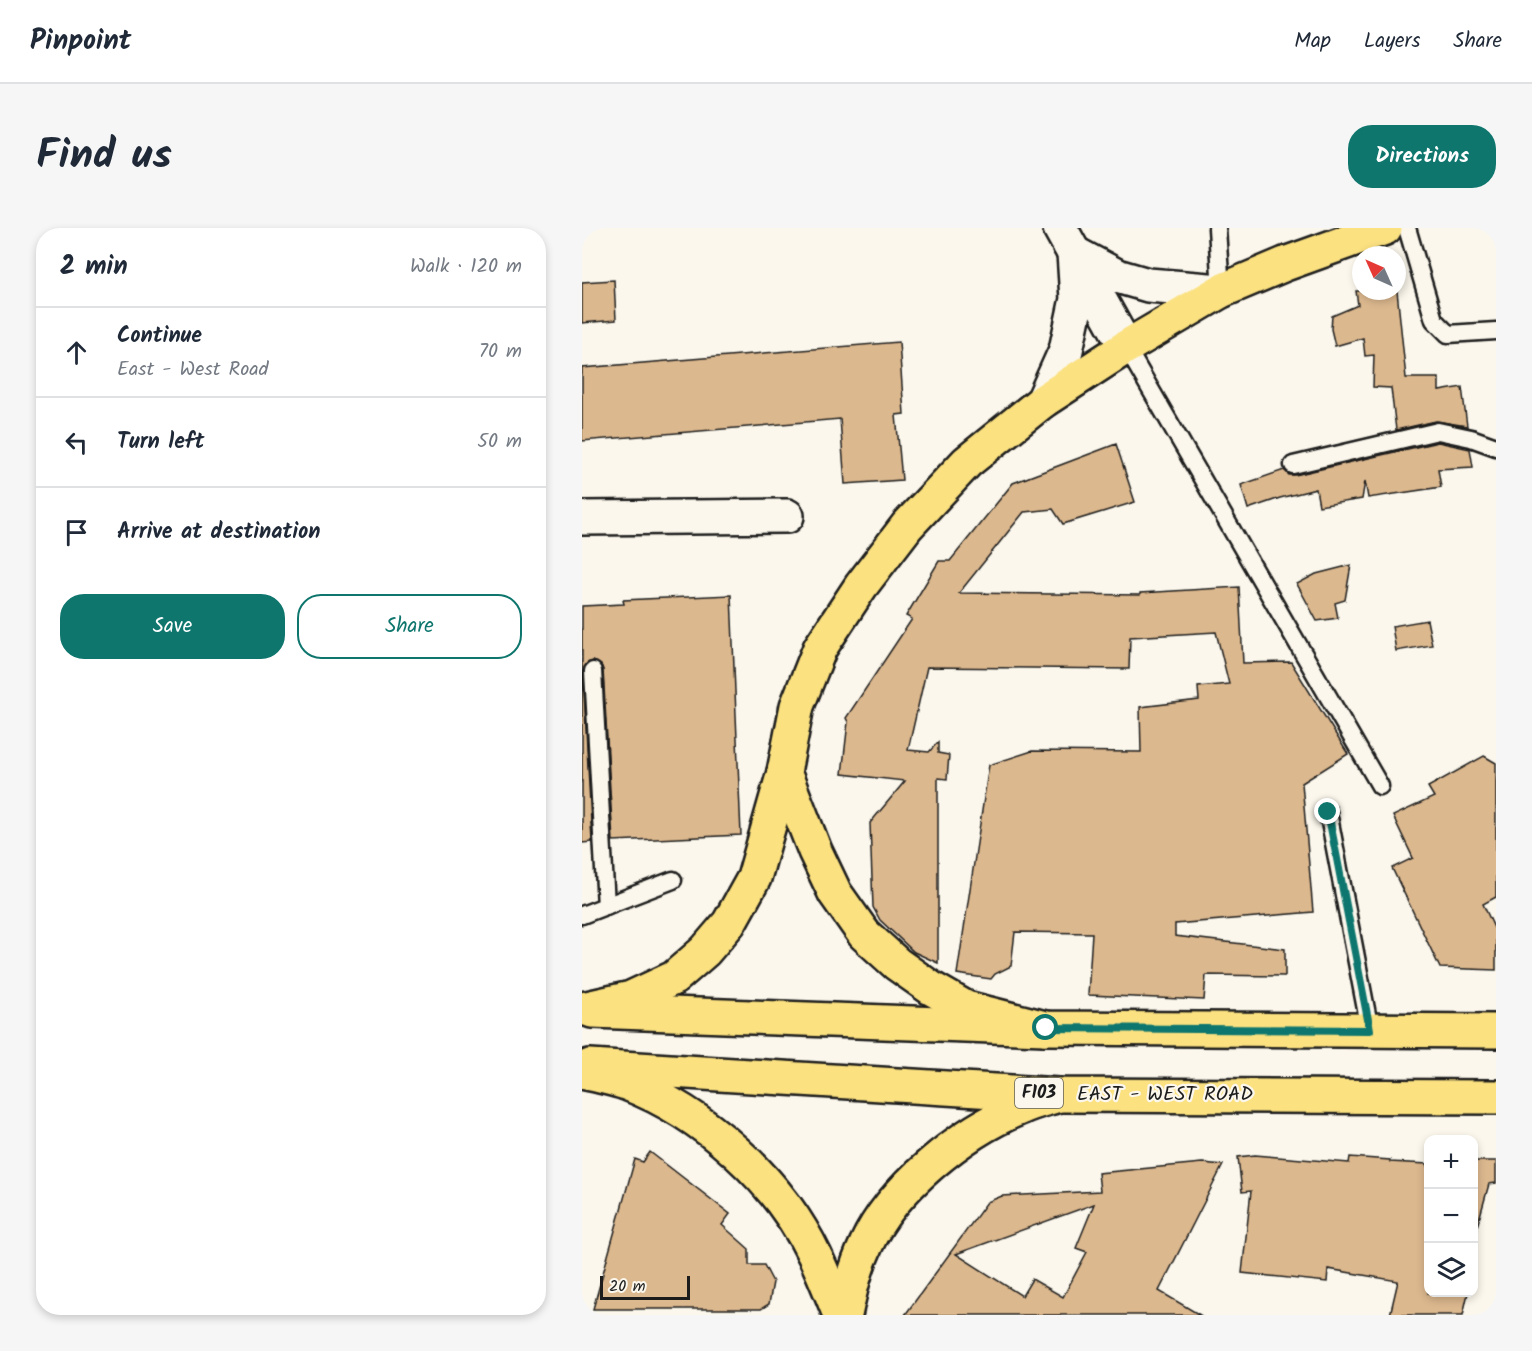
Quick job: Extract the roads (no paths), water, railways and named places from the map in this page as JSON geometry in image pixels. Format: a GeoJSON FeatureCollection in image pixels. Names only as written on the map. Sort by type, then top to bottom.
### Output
{"type":"FeatureCollection","features":[{"type":"Feature","properties":{"kind":"main road"},"geometry":{"type":"LineString","coordinates":[[582,1010],[631,998],[674,978],[705,951],[729,923],[754,878],[784,772],[797,706],[820,648],[861,586],[907,526],[967,462],[1042,400],[1221,291],[1285,264],[1387,228]]}},
{"type":"Feature","properties":{"kind":"main road"},"geometry":{"type":"LineString","coordinates":[[784,772],[835,893],[864,934],[905,970],[966,1008],[1046,1028]]}},
{"type":"Feature","properties":{"kind":"main road"},"geometry":{"type":"LineString","coordinates":[[582,1010],[1046,1028],[1496,1031]]}},
{"type":"Feature","properties":{"kind":"main road","name":"EAST - WEST ROAD"},"geometry":{"type":"LineString","coordinates":[[582,1066],[1059,1095],[1496,1097]]}},
{"type":"Feature","properties":{"kind":"main road"},"geometry":{"type":"LineString","coordinates":[[582,1072],[625,1083],[667,1102],[705,1126],[738,1153],[770,1187],[796,1223],[815,1255],[840,1315]]}},
{"type":"Feature","properties":{"kind":"main road"},"geometry":{"type":"LineString","coordinates":[[845,1315],[853,1277],[866,1243],[889,1209],[916,1177],[986,1125],[1020,1108],[1059,1095]]}},
{"type":"Feature","properties":{"kind":"street"},"geometry":{"type":"LineString","coordinates":[[1067,240],[1117,276],[1148,285],[1221,291]]}},
{"type":"Feature","properties":{"kind":"street"},"geometry":{"type":"LineString","coordinates":[[1067,240],[1126,347]]}},
{"type":"Feature","properties":{"kind":"street"},"geometry":{"type":"LineString","coordinates":[[1042,400],[1066,350],[1077,299],[1067,240]]}},
{"type":"Feature","properties":{"kind":"street"},"geometry":{"type":"LineString","coordinates":[[582,518],[787,516]]}},
{"type":"Feature","properties":{"kind":"lane"},"geometry":{"type":"LineString","coordinates":[[1216,228],[1221,291]]}},
{"type":"Feature","properties":{"kind":"lane"},"geometry":{"type":"LineString","coordinates":[[1387,228],[1434,320],[1448,334],[1496,332]]}},
{"type":"Feature","properties":{"kind":"lane"},"geometry":{"type":"LineString","coordinates":[[1126,347],[1380,786]]}},
{"type":"Feature","properties":{"kind":"lane"},"geometry":{"type":"LineString","coordinates":[[1293,465],[1438,431],[1471,438],[1496,447]]}},
{"type":"Feature","properties":{"kind":"lane"},"geometry":{"type":"LineString","coordinates":[[593,671],[606,906]]}},
{"type":"Feature","properties":{"kind":"lane"},"geometry":{"type":"LineString","coordinates":[[1328,812],[1370,1030]]}},
{"type":"Feature","properties":{"kind":"lane"},"geometry":{"type":"LineString","coordinates":[[582,915],[673,880]]}}]}
